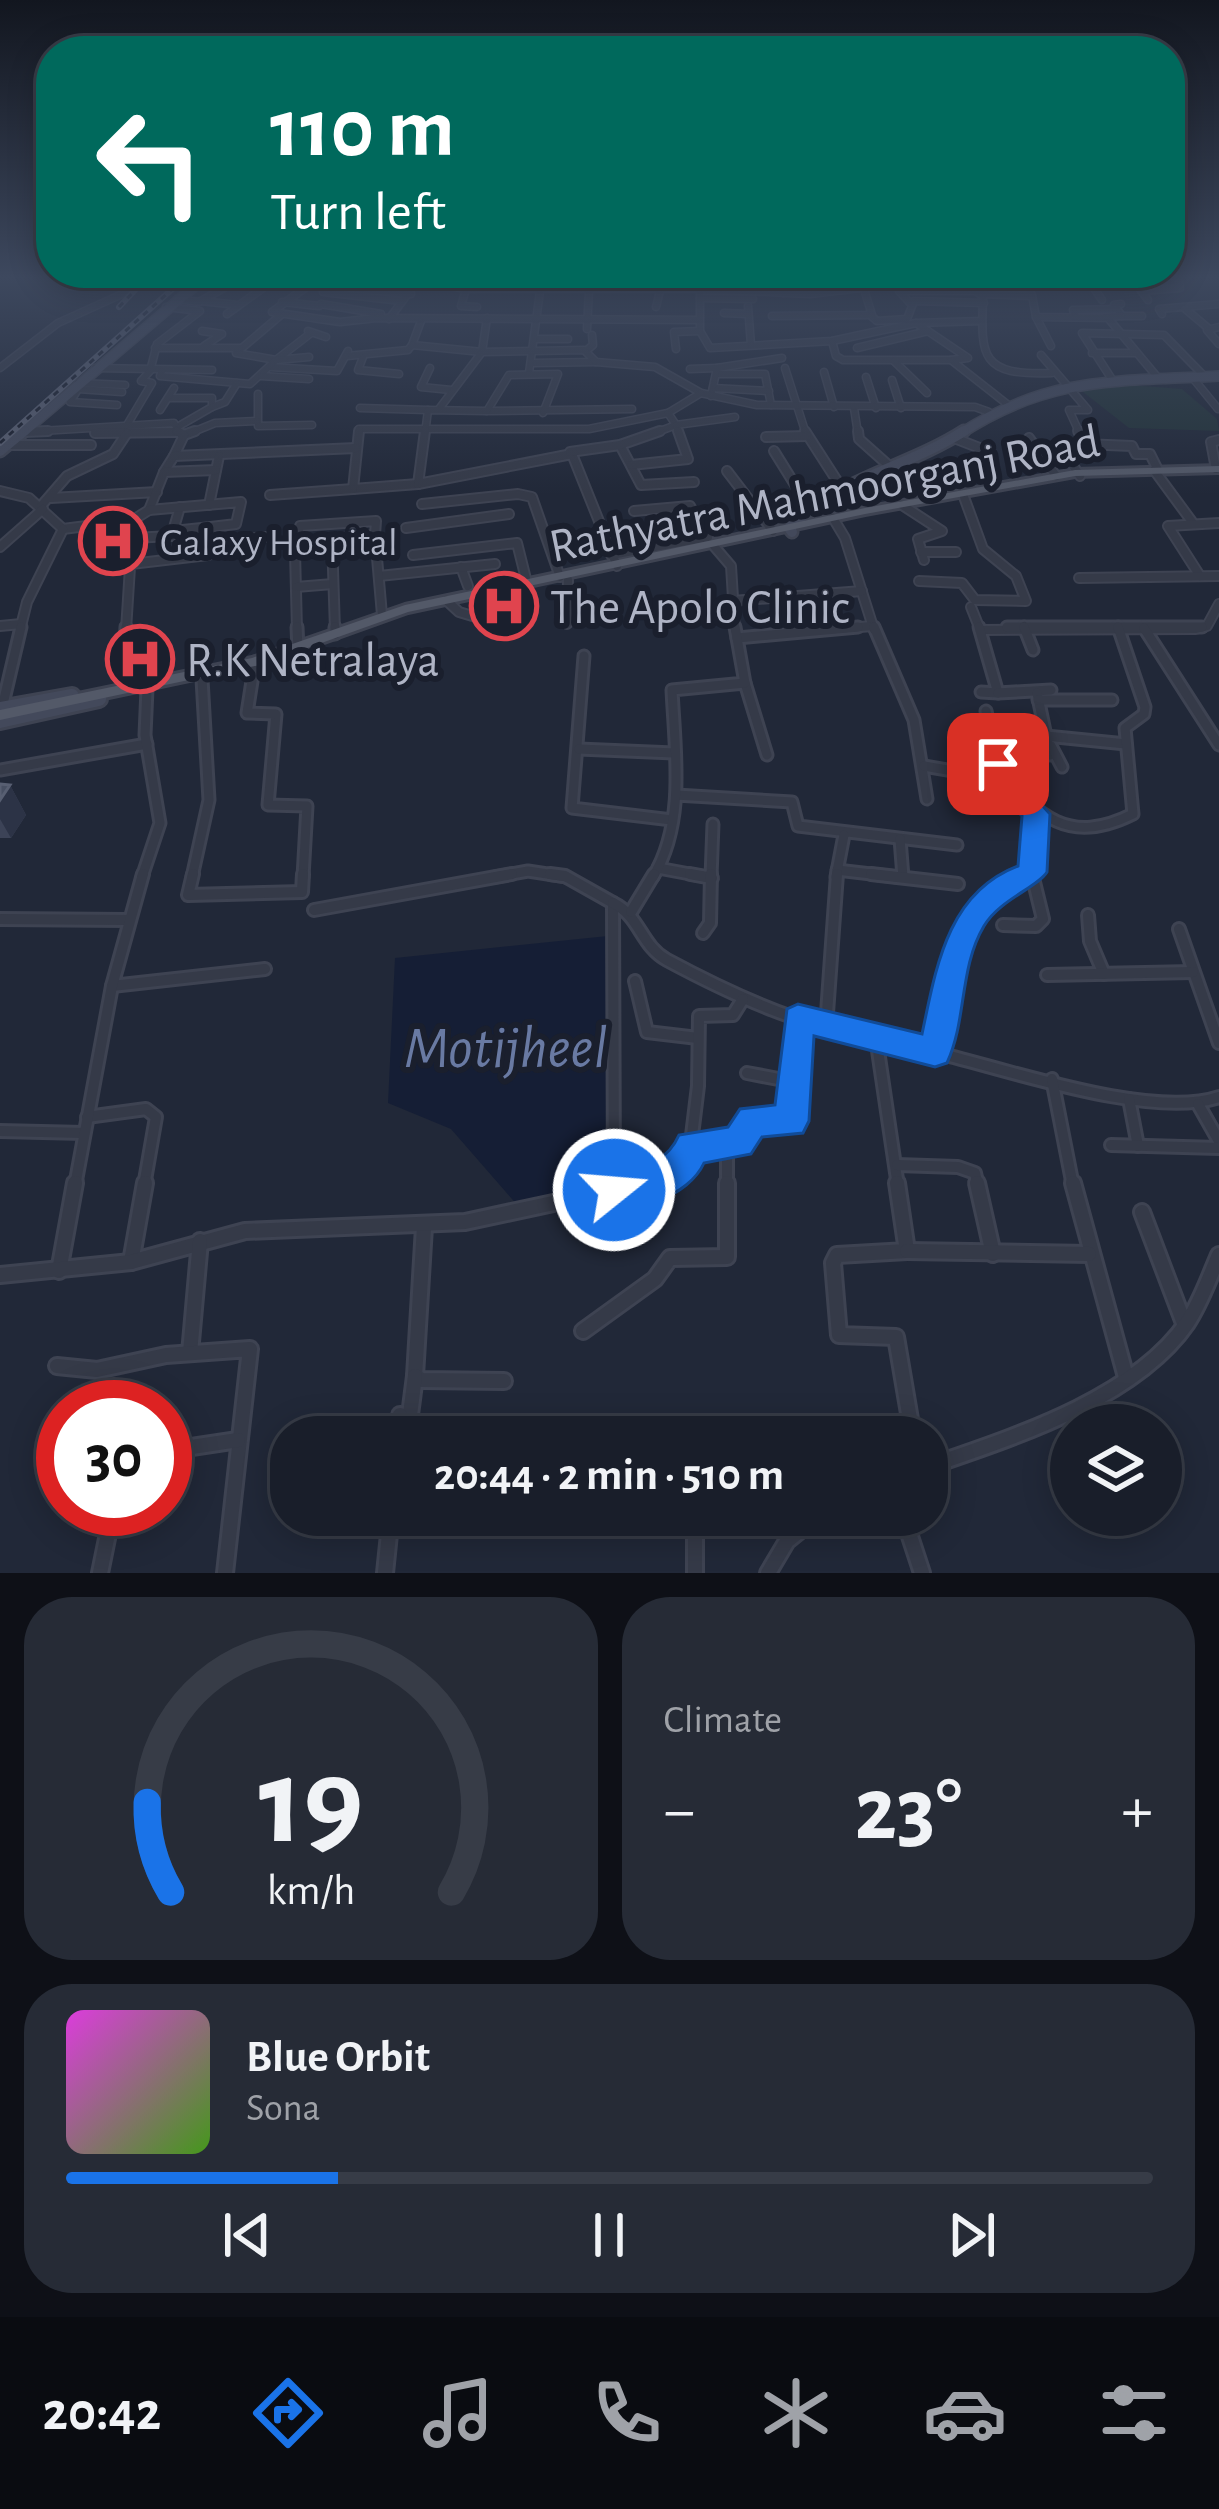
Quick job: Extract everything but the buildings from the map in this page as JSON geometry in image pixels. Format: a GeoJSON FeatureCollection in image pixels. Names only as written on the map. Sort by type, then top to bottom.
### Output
{"type":"FeatureCollection","features":[{"type":"Feature","properties":{"kind":"main road","name":"Rathyatra Mahmoorganj Road"},"geometry":{"type":"LineString","coordinates":[[965,499],[1056,476],[1218,470]]}},
{"type":"Feature","properties":{"kind":"main road","name":"Rathyatra Mahmoorganj Road"},"geometry":{"type":"LineString","coordinates":[[89,698],[202,679],[302,655],[385,619],[448,602],[1079,474]]}},
{"type":"Feature","properties":{"kind":"main road"},"geometry":{"type":"LineString","coordinates":[[1,713],[255,665],[382,615],[564,578],[614,561],[790,530]]}},
{"type":"Feature","properties":{"kind":"street"},"geometry":{"type":"LineString","coordinates":[[0,368],[25,348]]}},
{"type":"Feature","properties":{"kind":"street"},"geometry":{"type":"LineString","coordinates":[[117,405],[70,402],[95,368],[118,348]]}},
{"type":"Feature","properties":{"kind":"street"},"geometry":{"type":"LineString","coordinates":[[0,547],[11,541],[26,518],[51,498],[67,476],[113,454],[152,382],[141,381],[150,370],[155,348]]}},
{"type":"Feature","properties":{"kind":"street"},"geometry":{"type":"LineString","coordinates":[[240,348],[236,352],[240,355],[273,364],[337,370],[348,353],[364,357],[385,349],[410,348]]}},
{"type":"Feature","properties":{"kind":"street"},"geometry":{"type":"LineString","coordinates":[[162,371],[161,376],[253,384],[292,348]]}},
{"type":"Feature","properties":{"kind":"street"},"geometry":{"type":"LineString","coordinates":[[446,348],[586,351],[596,362]]}},
{"type":"Feature","properties":{"kind":"street"},"geometry":{"type":"LineString","coordinates":[[440,409],[465,370],[477,364],[483,348]]}},
{"type":"Feature","properties":{"kind":"street"},"geometry":{"type":"LineString","coordinates":[[834,348],[843,360],[951,360],[988,355]]}},
{"type":"Feature","properties":{"kind":"street"},"geometry":{"type":"LineString","coordinates":[[954,348],[968,358]]}},
{"type":"Feature","properties":{"kind":"street"},"geometry":{"type":"LineString","coordinates":[[983,348],[1015,371],[1052,373]]}},
{"type":"Feature","properties":{"kind":"street"},"geometry":{"type":"LineString","coordinates":[[1090,348],[1113,381]]}},
{"type":"Feature","properties":{"kind":"street"},"geometry":{"type":"LineString","coordinates":[[1133,348],[1158,378]]}},
{"type":"Feature","properties":{"kind":"street"},"geometry":{"type":"LineString","coordinates":[[1176,348],[1218,409]]}},
{"type":"Feature","properties":{"kind":"street"},"geometry":{"type":"LineString","coordinates":[[529,374],[535,350]]}},
{"type":"Feature","properties":{"kind":"street"},"geometry":{"type":"LineString","coordinates":[[1092,353],[1137,353]]}},
{"type":"Feature","properties":{"kind":"street"},"geometry":{"type":"LineString","coordinates":[[1041,355],[1088,410],[1069,410],[1084,443]]}},
{"type":"Feature","properties":{"kind":"street"},"geometry":{"type":"LineString","coordinates":[[273,364],[309,357]]}},
{"type":"Feature","properties":{"kind":"street"},"geometry":{"type":"LineString","coordinates":[[364,357],[358,370],[399,374]]}},
{"type":"Feature","properties":{"kind":"street"},"geometry":{"type":"LineString","coordinates":[[717,371],[782,358]]}},
{"type":"Feature","properties":{"kind":"street"},"geometry":{"type":"LineString","coordinates":[[951,360],[1007,404]]}},
{"type":"Feature","properties":{"kind":"street"},"geometry":{"type":"LineString","coordinates":[[894,361],[927,393]]}},
{"type":"Feature","properties":{"kind":"street"},"geometry":{"type":"LineString","coordinates":[[533,363],[655,367],[708,393],[749,404],[975,407],[989,412]]}},
{"type":"Feature","properties":{"kind":"street"},"geometry":{"type":"LineString","coordinates":[[95,368],[212,370]]}},
{"type":"Feature","properties":{"kind":"street"},"geometry":{"type":"LineString","coordinates":[[430,368],[422,387],[451,390]]}},
{"type":"Feature","properties":{"kind":"street"},"geometry":{"type":"LineString","coordinates":[[785,368],[807,436],[841,487]]}},
{"type":"Feature","properties":{"kind":"street"},"geometry":{"type":"LineString","coordinates":[[690,369],[765,374],[771,405]]}},
{"type":"Feature","properties":{"kind":"street"},"geometry":{"type":"LineString","coordinates":[[708,393],[717,371]]}},
{"type":"Feature","properties":{"kind":"street"},"geometry":{"type":"LineString","coordinates":[[824,371],[834,407]]}},
{"type":"Feature","properties":{"kind":"street"},"geometry":{"type":"LineString","coordinates":[[487,411],[509,375],[559,376],[543,413]]}},
{"type":"Feature","properties":{"kind":"street"},"geometry":{"type":"LineString","coordinates":[[261,376],[309,380]]}},
{"type":"Feature","properties":{"kind":"street"},"geometry":{"type":"LineString","coordinates":[[790,530],[841,487],[954,438],[1007,404],[1069,386],[1219,376]]}},
{"type":"Feature","properties":{"kind":"street"},"geometry":{"type":"LineString","coordinates":[[866,377],[876,408]]}},
{"type":"Feature","properties":{"kind":"street"},"geometry":{"type":"LineString","coordinates":[[892,380],[901,408]]}},
{"type":"Feature","properties":{"kind":"street"},"geometry":{"type":"LineString","coordinates":[[149,510],[180,431],[212,406],[225,402],[237,383]]}},
{"type":"Feature","properties":{"kind":"street"},"geometry":{"type":"LineString","coordinates":[[3,448],[81,385],[123,389]]}},
{"type":"Feature","properties":{"kind":"street"},"geometry":{"type":"LineString","coordinates":[[193,398],[199,387]]}},
{"type":"Feature","properties":{"kind":"street"},"geometry":{"type":"LineString","coordinates":[[160,410],[174,388]]}},
{"type":"Feature","properties":{"kind":"street"},"geometry":{"type":"LineString","coordinates":[[749,404],[752,390]]}},
{"type":"Feature","properties":{"kind":"street"},"geometry":{"type":"LineString","coordinates":[[353,489],[356,448],[363,428],[589,429],[668,412],[708,393],[769,391]]}},
{"type":"Feature","properties":{"kind":"street"},"geometry":{"type":"LineString","coordinates":[[258,394],[261,427],[312,425]]}},
{"type":"Feature","properties":{"kind":"street"},"geometry":{"type":"LineString","coordinates":[[168,398],[212,398],[212,406]]}},
{"type":"Feature","properties":{"kind":"street"},"geometry":{"type":"LineString","coordinates":[[360,408],[543,413],[632,409]]}},
{"type":"Feature","properties":{"kind":"street"},"geometry":{"type":"LineString","coordinates":[[854,408],[859,439],[887,464]]}},
{"type":"Feature","properties":{"kind":"street"},"geometry":{"type":"LineString","coordinates":[[418,484],[428,410]]}},
{"type":"Feature","properties":{"kind":"street"},"geometry":{"type":"LineString","coordinates":[[631,465],[688,459],[668,412]]}},
{"type":"Feature","properties":{"kind":"street"},"geometry":{"type":"LineString","coordinates":[[270,495],[418,484],[620,445],[676,424],[735,417]]}},
{"type":"Feature","properties":{"kind":"street"},"geometry":{"type":"LineString","coordinates":[[22,432],[180,431],[257,421]]}},
{"type":"Feature","properties":{"kind":"street"},"geometry":{"type":"LineString","coordinates":[[95,433],[127,429]]}},
{"type":"Feature","properties":{"kind":"street"},"geometry":{"type":"LineString","coordinates":[[766,437],[807,436]]}},
{"type":"Feature","properties":{"kind":"street"},"geometry":{"type":"LineString","coordinates":[[954,438],[990,452]]}},
{"type":"Feature","properties":{"kind":"street"},"geometry":{"type":"LineString","coordinates":[[1030,438],[1056,476]]}},
{"type":"Feature","properties":{"kind":"street"},"geometry":{"type":"LineString","coordinates":[[1218,470],[1210,442],[1219,440]]}},
{"type":"Feature","properties":{"kind":"street"},"geometry":{"type":"LineString","coordinates":[[1079,474],[1058,443],[1132,446],[1136,454],[1150,454],[1156,471],[1192,523]]}},
{"type":"Feature","properties":{"kind":"street"},"geometry":{"type":"LineString","coordinates":[[3,448],[92,445]]}},
{"type":"Feature","properties":{"kind":"street"},"geometry":{"type":"LineString","coordinates":[[620,445],[641,485],[694,482]]}},
{"type":"Feature","properties":{"kind":"street"},"geometry":{"type":"LineString","coordinates":[[174,456],[356,448]]}},
{"type":"Feature","properties":{"kind":"street"},"geometry":{"type":"LineString","coordinates":[[774,451],[810,509]]}},
{"type":"Feature","properties":{"kind":"street"},"geometry":{"type":"LineString","coordinates":[[565,452],[572,454],[614,561],[708,537],[690,506],[634,511]]}},
{"type":"Feature","properties":{"kind":"street"},"geometry":{"type":"LineString","coordinates":[[208,505],[219,456]]}},
{"type":"Feature","properties":{"kind":"street"},"geometry":{"type":"LineString","coordinates":[[164,472],[216,470]]}},
{"type":"Feature","properties":{"kind":"street"},"geometry":{"type":"LineString","coordinates":[[727,471],[773,531]]}},
{"type":"Feature","properties":{"kind":"street"},"geometry":{"type":"LineString","coordinates":[[0,491],[26,492],[50,510],[63,529]]}},
{"type":"Feature","properties":{"kind":"street"},"geometry":{"type":"LineString","coordinates":[[51,498],[157,492]]}},
{"type":"Feature","properties":{"kind":"street"},"geometry":{"type":"LineString","coordinates":[[422,504],[518,494],[532,497],[564,578],[567,624]]}},
{"type":"Feature","properties":{"kind":"street"},"geometry":{"type":"LineString","coordinates":[[919,581],[962,583],[975,600],[1026,602],[1016,576],[983,549],[965,499]]}},
{"type":"Feature","properties":{"kind":"street"},"geometry":{"type":"LineString","coordinates":[[63,529],[134,520],[149,510],[180,507],[241,502],[236,524],[173,531],[180,507]]}},
{"type":"Feature","properties":{"kind":"street"},"geometry":{"type":"LineString","coordinates":[[904,506],[942,531],[918,539],[923,556],[956,552]]}},
{"type":"Feature","properties":{"kind":"street"},"geometry":{"type":"LineString","coordinates":[[406,528],[509,514]]}},
{"type":"Feature","properties":{"kind":"street"},"geometry":{"type":"LineString","coordinates":[[122,689],[125,586],[134,520]]}},
{"type":"Feature","properties":{"kind":"street"},"geometry":{"type":"LineString","coordinates":[[374,535],[296,542],[302,526],[376,520],[382,615]]}},
{"type":"Feature","properties":{"kind":"street"},"geometry":{"type":"LineString","coordinates":[[460,520],[467,549]]}},
{"type":"Feature","properties":{"kind":"street"},"geometry":{"type":"LineString","coordinates":[[835,520],[872,626],[914,720],[927,799]]}},
{"type":"Feature","properties":{"kind":"street"},"geometry":{"type":"LineString","coordinates":[[1200,576],[1167,528],[1219,523]]}},
{"type":"Feature","properties":{"kind":"street"},"geometry":{"type":"LineString","coordinates":[[130,563],[208,555],[211,527]]}},
{"type":"Feature","properties":{"kind":"street"},"geometry":{"type":"LineString","coordinates":[[63,529],[27,602],[1,713],[89,698]]}},
{"type":"Feature","properties":{"kind":"street"},"geometry":{"type":"LineString","coordinates":[[132,538],[172,536]]}},
{"type":"Feature","properties":{"kind":"street"},"geometry":{"type":"LineString","coordinates":[[210,543],[266,536]]}},
{"type":"Feature","properties":{"kind":"street"},"geometry":{"type":"LineString","coordinates":[[332,538],[335,634]]}},
{"type":"Feature","properties":{"kind":"street"},"geometry":{"type":"LineString","coordinates":[[413,555],[517,543],[527,584]]}},
{"type":"Feature","properties":{"kind":"street"},"geometry":{"type":"LineString","coordinates":[[714,546],[731,566],[745,682],[767,755]]}},
{"type":"Feature","properties":{"kind":"street"},"geometry":{"type":"LineString","coordinates":[[295,552],[298,649]]}},
{"type":"Feature","properties":{"kind":"street"},"geometry":{"type":"LineString","coordinates":[[379,576],[495,564]]}},
{"type":"Feature","properties":{"kind":"street"},"geometry":{"type":"LineString","coordinates":[[461,568],[468,586]]}},
{"type":"Feature","properties":{"kind":"street"},"geometry":{"type":"LineString","coordinates":[[1079,578],[1219,576]]}},
{"type":"Feature","properties":{"kind":"street"},"geometry":{"type":"LineString","coordinates":[[296,587],[333,584]]}},
{"type":"Feature","properties":{"kind":"street"},"geometry":{"type":"LineString","coordinates":[[732,601],[862,591]]}},
{"type":"Feature","properties":{"kind":"street"},"geometry":{"type":"LineString","coordinates":[[448,602],[479,618]]}},
{"type":"Feature","properties":{"kind":"street"},"geometry":{"type":"LineString","coordinates":[[979,627],[1202,628],[1219,604]]}},
{"type":"Feature","properties":{"kind":"street"},"geometry":{"type":"LineString","coordinates":[[971,608],[998,693]]}},
{"type":"Feature","properties":{"kind":"street"},"geometry":{"type":"LineString","coordinates":[[0,626],[21,624]]}},
{"type":"Feature","properties":{"kind":"street"},"geometry":{"type":"LineString","coordinates":[[737,638],[872,626]]}},
{"type":"Feature","properties":{"kind":"street"},"geometry":{"type":"LineString","coordinates":[[1024,626],[1033,650]]}},
{"type":"Feature","properties":{"kind":"street"},"geometry":{"type":"LineString","coordinates":[[986,711],[997,767],[1036,814],[1050,823],[1112,827],[1133,814],[1127,724],[1144,714],[1145,707],[1118,627]]}},
{"type":"Feature","properties":{"kind":"street"},"geometry":{"type":"LineString","coordinates":[[1144,628],[1219,745]]}},
{"type":"Feature","properties":{"kind":"street"},"geometry":{"type":"LineString","coordinates":[[584,656],[572,808],[672,820]]}},
{"type":"Feature","properties":{"kind":"street"},"geometry":{"type":"LineString","coordinates":[[202,679],[209,800],[188,895],[302,892],[307,806],[268,805],[276,714],[248,713],[255,665]]}},
{"type":"Feature","properties":{"kind":"street"},"geometry":{"type":"LineString","coordinates":[[631,912],[666,855],[676,795],[672,690],[745,682]]}},
{"type":"Feature","properties":{"kind":"street"},"geometry":{"type":"LineString","coordinates":[[59,1271],[112,986],[160,823],[147,744],[147,689]]}},
{"type":"Feature","properties":{"kind":"street"},"geometry":{"type":"LineString","coordinates":[[1037,696],[1051,690]]}},
{"type":"Feature","properties":{"kind":"street"},"geometry":{"type":"LineString","coordinates":[[981,692],[1112,700]]}},
{"type":"Feature","properties":{"kind":"street"},"geometry":{"type":"LineString","coordinates":[[1037,696],[1050,755]]}},
{"type":"Feature","properties":{"kind":"street"},"geometry":{"type":"LineString","coordinates":[[1046,736],[1126,744]]}},
{"type":"Feature","properties":{"kind":"street"},"geometry":{"type":"LineString","coordinates":[[1046,736],[1062,767]]}},
{"type":"Feature","properties":{"kind":"street"},"geometry":{"type":"LineString","coordinates":[[0,770],[147,744]]}},
{"type":"Feature","properties":{"kind":"street"},"geometry":{"type":"LineString","coordinates":[[579,749],[674,753]]}},
{"type":"Feature","properties":{"kind":"street"},"geometry":{"type":"LineString","coordinates":[[924,766],[965,772],[997,767]]}},
{"type":"Feature","properties":{"kind":"street"},"geometry":{"type":"LineString","coordinates":[[676,795],[792,802],[798,826],[844,835],[957,844]]}},
{"type":"Feature","properties":{"kind":"street"},"geometry":{"type":"LineString","coordinates":[[1003,925],[1036,926],[1043,919],[1032,872],[1036,814]]}},
{"type":"Feature","properties":{"kind":"street"},"geometry":{"type":"LineString","coordinates":[[704,933],[710,923],[713,824]]}},
{"type":"Feature","properties":{"kind":"street"},"geometry":{"type":"LineString","coordinates":[[826,1027],[837,870],[844,835]]}},
{"type":"Feature","properties":{"kind":"street"},"geometry":{"type":"LineString","coordinates":[[900,839],[903,877]]}},
{"type":"Feature","properties":{"kind":"street"},"geometry":{"type":"LineString","coordinates":[[658,868],[712,878]]}},
{"type":"Feature","properties":{"kind":"street"},"geometry":{"type":"LineString","coordinates":[[837,870],[958,884]]}},
{"type":"Feature","properties":{"kind":"street"},"geometry":{"type":"LineString","coordinates":[[314,910],[528,871],[566,876],[631,912],[647,944],[662,957],[743,1000],[826,1027],[1129,1099],[1198,1104],[1219,1097]]}},
{"type":"Feature","properties":{"kind":"street"},"geometry":{"type":"LineString","coordinates":[[935,1052],[954,956],[973,915],[1008,882],[1032,872]]}},
{"type":"Feature","properties":{"kind":"street"},"geometry":{"type":"LineString","coordinates":[[614,903],[614,1190]]}},
{"type":"Feature","properties":{"kind":"street"},"geometry":{"type":"LineString","coordinates":[[1088,915],[1090,940],[1104,974]]}},
{"type":"Feature","properties":{"kind":"street"},"geometry":{"type":"LineString","coordinates":[[0,920],[128,920]]}},
{"type":"Feature","properties":{"kind":"street"},"geometry":{"type":"LineString","coordinates":[[1179,929],[1219,1043]]}},
{"type":"Feature","properties":{"kind":"street"},"geometry":{"type":"LineString","coordinates":[[112,986],[265,969]]}},
{"type":"Feature","properties":{"kind":"street"},"geometry":{"type":"LineString","coordinates":[[1047,975],[1193,972]]}},
{"type":"Feature","properties":{"kind":"street"},"geometry":{"type":"LineString","coordinates":[[635,981],[647,1032],[698,1038]]}},
{"type":"Feature","properties":{"kind":"street"},"geometry":{"type":"LineString","coordinates":[[0,1275],[131,1262],[244,1231],[424,1227],[645,1188],[685,1164],[692,1147],[700,1014],[734,1015],[743,1000]]}},
{"type":"Feature","properties":{"kind":"street"},"geometry":{"type":"LineString","coordinates":[[692,1147],[738,1142],[753,1120],[791,1121],[798,1018]]}},
{"type":"Feature","properties":{"kind":"street"},"geometry":{"type":"LineString","coordinates":[[876,1037],[907,1251]]}},
{"type":"Feature","properties":{"kind":"street"},"geometry":{"type":"LineString","coordinates":[[747,1073],[794,1082]]}},
{"type":"Feature","properties":{"kind":"street"},"geometry":{"type":"LineString","coordinates":[[1052,1079],[1089,1254],[1126,1377]]}},
{"type":"Feature","properties":{"kind":"street"},"geometry":{"type":"LineString","coordinates":[[1129,1099],[1138,1146]]}},
{"type":"Feature","properties":{"kind":"street"},"geometry":{"type":"LineString","coordinates":[[1111,1145],[1219,1144],[1198,1104]]}},
{"type":"Feature","properties":{"kind":"street"},"geometry":{"type":"LineString","coordinates":[[87,1117],[146,1109],[156,1117],[131,1262]]}},
{"type":"Feature","properties":{"kind":"street"},"geometry":{"type":"LineString","coordinates":[[0,1131],[84,1133]]}},
{"type":"Feature","properties":{"kind":"street"},"geometry":{"type":"LineString","coordinates":[[583,1330],[659,1276],[670,1258],[727,1257],[727,1144]]}},
{"type":"Feature","properties":{"kind":"street"},"geometry":{"type":"LineString","coordinates":[[897,1165],[958,1167],[975,1173],[993,1254]]}},
{"type":"Feature","properties":{"kind":"street"},"geometry":{"type":"LineString","coordinates":[[1142,1212],[1183,1313],[1184,1328]]}},
{"type":"Feature","properties":{"kind":"street"},"geometry":{"type":"LineString","coordinates":[[405,1416],[415,1376],[424,1227]]}},
{"type":"Feature","properties":{"kind":"street"},"geometry":{"type":"LineString","coordinates":[[190,1353],[200,1240]]}},
{"type":"Feature","properties":{"kind":"street"},"geometry":{"type":"LineString","coordinates":[[909,1416],[896,1337],[839,1335],[833,1263],[837,1255],[850,1250],[1089,1254]]}},
{"type":"Feature","properties":{"kind":"street"},"geometry":{"type":"LineString","coordinates":[[948,1459],[1030,1430],[1126,1377],[1184,1328],[1219,1256]]}},
{"type":"Feature","properties":{"kind":"street"},"geometry":{"type":"LineString","coordinates":[[57,1366],[97,1370],[190,1353],[250,1349],[238,1440],[239,1500],[226,1573]]}},
{"type":"Feature","properties":{"kind":"street"},"geometry":{"type":"LineString","coordinates":[[415,1376],[422,1380],[504,1381]]}},
{"type":"Feature","properties":{"kind":"street"},"geometry":{"type":"LineString","coordinates":[[192,1447],[238,1440]]}},
{"type":"Feature","properties":{"kind":"street"},"geometry":{"type":"LineString","coordinates":[[100,1573],[108,1536]]}},
{"type":"Feature","properties":{"kind":"street"},"geometry":{"type":"LineString","coordinates":[[385,1573],[389,1536]]}},
{"type":"Feature","properties":{"kind":"street"},"geometry":{"type":"LineString","coordinates":[[695,1536],[695,1573]]}},
{"type":"Feature","properties":{"kind":"street"},"geometry":{"type":"LineString","coordinates":[[767,1573],[793,1536]]}},
{"type":"Feature","properties":{"kind":"street"},"geometry":{"type":"LineString","coordinates":[[910,1536],[922,1573]]}},
{"type":"Feature","properties":{"kind":"shaded area"},"geometry":{"type":"Polygon","coordinates":[[[1117,384],[1182,389],[1217,419],[1219,431],[1129,428],[1078,388],[1117,384]]]}},
{"type":"Feature","properties":{"kind":"water","name":"Motijheel"},"geometry":{"type":"Polygon","coordinates":[[[608,936],[605,1190],[519,1207],[451,1129],[388,1103],[395,958],[608,936]]]}},
{"type":"Feature","properties":{"kind":"railway"},"geometry":{"type":"LineString","coordinates":[[0,443],[106,348]]}},
{"type":"Feature","properties":{"kind":"place","name":"Galaxy Hospital"},"geometry":{"type":"Point","coordinates":[113,541]}},
{"type":"Feature","properties":{"kind":"place","name":"The Apolo Clinic"},"geometry":{"type":"Point","coordinates":[504,606]}},
{"type":"Feature","properties":{"kind":"place","name":"R.K Netralaya"},"geometry":{"type":"Point","coordinates":[140,659]}},
{"type":"Feature","properties":{"kind":"route"},"geometry":{"type":"LineString","coordinates":[[614,1190],[645,1188],[685,1164],[692,1147],[738,1142],[753,1120],[791,1121],[798,1018],[935,1052],[954,956],[973,915],[1008,882],[1032,872],[1036,814],[1010,787],[998,764]]}}]}
